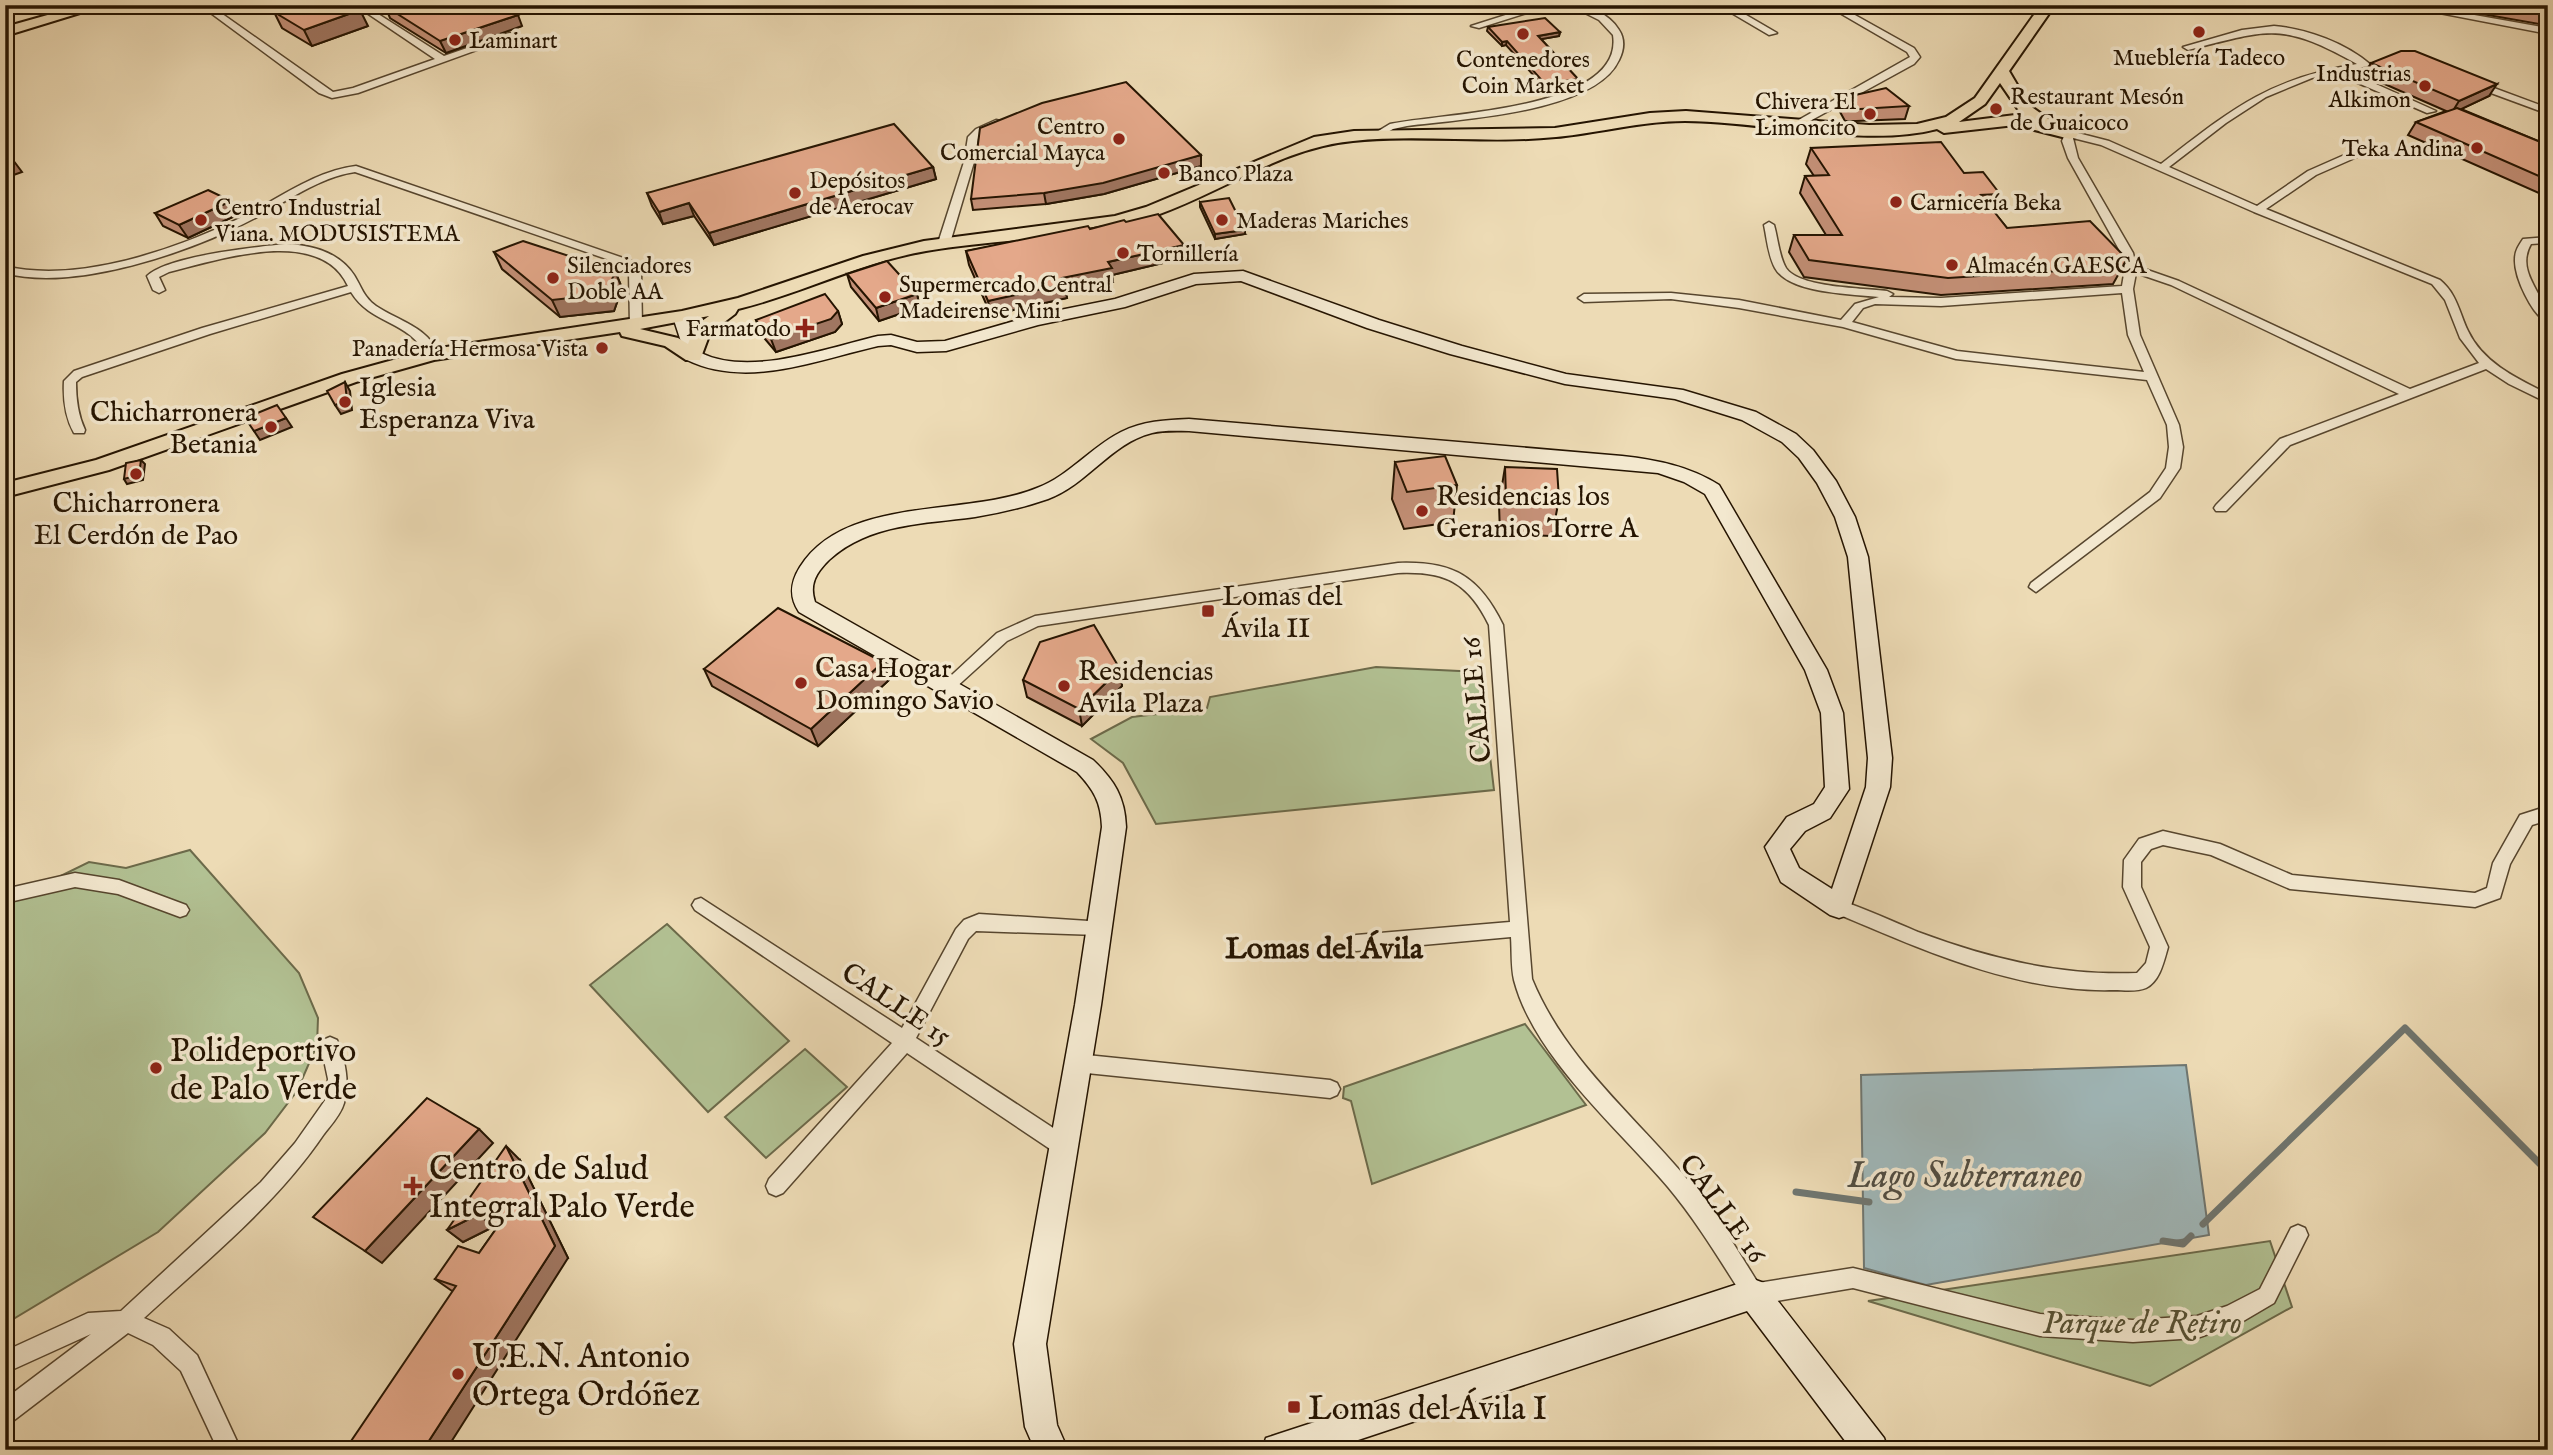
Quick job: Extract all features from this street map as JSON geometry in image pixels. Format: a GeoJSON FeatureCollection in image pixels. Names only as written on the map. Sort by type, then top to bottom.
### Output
{"type":"FeatureCollection","features":[{"type":"Feature","properties":{"kind":"main road"},"geometry":{"type":"LineString","coordinates":[[5,32],[99,5]]}},
{"type":"Feature","properties":{"kind":"main road"},"geometry":{"type":"LineString","coordinates":[[1922,128],[1951,120],[1966,113],[1980,101],[2048,5]]}},
{"type":"Feature","properties":{"kind":"main road"},"geometry":{"type":"LineString","coordinates":[[2003,72],[2016,99],[2028,115],[2070,134]]}},
{"type":"Feature","properties":{"kind":"main road"},"geometry":{"type":"LineString","coordinates":[[5,490],[102,465],[349,378],[433,355],[682,317],[744,302],[869,260],[944,243],[1116,221],[1152,211],[1314,142],[1375,136],[1555,133],[1650,118],[1686,116],[1890,131],[1969,127],[2015,120],[2070,134]]}},
{"type":"Feature","properties":{"kind":"main road"},"geometry":{"type":"LineString","coordinates":[[607,330],[649,335],[671,342],[693,356],[702,330],[744,302]]}},
{"type":"Feature","properties":{"kind":"street"},"geometry":{"type":"LineString","coordinates":[[1476,26],[1548,5]]}},
{"type":"Feature","properties":{"kind":"street"},"geometry":{"type":"LineString","coordinates":[[1375,136],[1390,127],[1407,122],[1531,103],[1593,85],[1608,70],[1618,54],[1619,37],[1612,26],[1600,16],[1573,5]]}},
{"type":"Feature","properties":{"kind":"street"},"geometry":{"type":"LineString","coordinates":[[1722,5],[1772,33]]}},
{"type":"Feature","properties":{"kind":"street"},"geometry":{"type":"LineString","coordinates":[[1798,124],[1912,62],[1915,57],[1911,50],[1830,5]]}},
{"type":"Feature","properties":{"kind":"street"},"geometry":{"type":"LineString","coordinates":[[2402,5],[2548,30]]}},
{"type":"Feature","properties":{"kind":"street"},"geometry":{"type":"LineString","coordinates":[[359,6],[443,60]]}},
{"type":"Feature","properties":{"kind":"street"},"geometry":{"type":"LineString","coordinates":[[208,8],[321,91],[332,95],[355,90],[513,35]]}},
{"type":"Feature","properties":{"kind":"street"},"geometry":{"type":"LineString","coordinates":[[2188,47],[2275,29],[2314,37],[2366,65]]}},
{"type":"Feature","properties":{"kind":"street"},"geometry":{"type":"LineString","coordinates":[[2162,168],[2252,98],[2282,84],[2378,61]]}},
{"type":"Feature","properties":{"kind":"street"},"geometry":{"type":"LineString","coordinates":[[2336,70],[2431,111]]}},
{"type":"Feature","properties":{"kind":"street"},"geometry":{"type":"LineString","coordinates":[[2459,78],[2548,111]]}},
{"type":"Feature","properties":{"kind":"street"},"geometry":{"type":"LineString","coordinates":[[944,243],[975,134],[1017,115]]}},
{"type":"Feature","properties":{"kind":"street"},"geometry":{"type":"LineString","coordinates":[[2036,587],[2155,495],[2173,468],[2176,447],[2173,425],[2134,335],[2127,289],[2131,268],[2127,253],[2073,158],[2067,141],[2070,134],[2105,143],[2258,210],[2436,282],[2449,294],[2465,337],[2487,364],[2548,399]]}},
{"type":"Feature","properties":{"kind":"street"},"geometry":{"type":"LineString","coordinates":[[2258,210],[2312,173],[2371,147]]}},
{"type":"Feature","properties":{"kind":"street"},"geometry":{"type":"LineString","coordinates":[[5,269],[26,275],[57,274],[134,261],[192,243],[242,222],[337,172],[356,169],[628,263],[635,271],[636,326]]}},
{"type":"Feature","properties":{"kind":"street"},"geometry":{"type":"LineString","coordinates":[[1769,225],[1782,272],[1790,278],[1806,283],[1948,302]]}},
{"type":"Feature","properties":{"kind":"street"},"geometry":{"type":"LineString","coordinates":[[2548,240],[2527,240],[2522,246],[2520,261],[2526,283],[2548,319]]}},
{"type":"Feature","properties":{"kind":"street"},"geometry":{"type":"LineString","coordinates":[[159,290],[153,276],[165,269],[218,257],[284,248],[317,251],[346,270],[353,288],[370,307],[425,339],[433,355]]}},
{"type":"Feature","properties":{"kind":"street"},"geometry":{"type":"LineString","coordinates":[[2131,268],[2175,283],[2410,394]]}},
{"type":"Feature","properties":{"kind":"street"},"geometry":{"type":"LineString","coordinates":[[682,317],[693,356],[708,365],[733,369],[770,365],[878,341],[891,340],[917,347],[946,346],[1034,320],[1119,303],[1194,279],[1243,276],[1373,324],[1456,350],[1565,379],[1677,394],[1727,407],[1770,426],[1806,454],[1826,481],[1845,517],[1858,557],[1880,758],[1878,788],[1839,907]]}},
{"type":"Feature","properties":{"kind":"street"},"geometry":{"type":"LineString","coordinates":[[79,430],[74,421],[69,390],[70,381],[78,374],[193,335],[353,288]]}},
{"type":"Feature","properties":{"kind":"street"},"geometry":{"type":"LineString","coordinates":[[1844,324],[1859,306],[1874,300],[1948,302],[2127,289]]}},
{"type":"Feature","properties":{"kind":"street"},"geometry":{"type":"LineString","coordinates":[[1584,298],[1671,296],[1739,304],[1844,324],[1956,355],[2151,377]]}},
{"type":"Feature","properties":{"kind":"street"},"geometry":{"type":"LineString","coordinates":[[2221,508],[2284,442],[2487,364]]}},
{"type":"Feature","properties":{"kind":"street"},"geometry":{"type":"LineString","coordinates":[[1052,1450],[1041,1427],[1030,1344],[1114,827],[1114,804],[1102,783],[1085,766],[948,685],[806,607],[802,590],[803,578],[809,569],[820,556],[837,544],[872,527],[999,506],[1044,493],[1065,482],[1131,434],[1145,428],[1203,426],[1622,462],[1679,470],[1712,490],[1816,670],[1832,713],[1837,789],[1822,811],[1796,824],[1777,847],[1790,875],[1839,907],[1915,939],[2014,971],[2110,984],[2142,981],[2154,966],[2159,947],[2132,887],[2133,860],[2145,844],[2164,838],[2184,840],[2214,849],[2290,882],[2475,900],[2494,893],[2502,863],[2526,820],[2548,813]]}},
{"type":"Feature","properties":{"kind":"street","name":"CALLE 16"},"geometry":{"type":"LineString","coordinates":[[948,685],[1002,637],[1035,621],[1423,566],[1460,578],[1475,589],[1488,605],[1496,625],[1523,979],[1531,1006],[1573,1065],[1696,1205],[1754,1294]]}},
{"type":"Feature","properties":{"kind":"street"},"geometry":{"type":"LineString","coordinates":[[5,897],[75,880],[119,887],[180,910]]}},
{"type":"Feature","properties":{"kind":"street","name":"CALLE 15"},"geometry":{"type":"LineString","coordinates":[[701,905],[904,1043],[1063,1146]]}},
{"type":"Feature","properties":{"kind":"street"},"geometry":{"type":"LineString","coordinates":[[776,1186],[904,1043],[970,925],[979,922],[1098,927]]}},
{"type":"Feature","properties":{"kind":"street"},"geometry":{"type":"LineString","coordinates":[[1356,943],[1519,929]]}},
{"type":"Feature","properties":{"kind":"street"},"geometry":{"type":"LineString","coordinates":[[5,1413],[126,1321],[268,1189],[320,1127],[335,1102],[338,1079],[330,1046]]}},
{"type":"Feature","properties":{"kind":"street"},"geometry":{"type":"LineString","coordinates":[[1077,1063],[1330,1089]]}},
{"type":"Feature","properties":{"kind":"street"},"geometry":{"type":"LineString","coordinates":[[1278,1450],[1754,1294],[1853,1278],[2040,1325],[2133,1331],[2197,1327],[2232,1315],[2267,1296],[2298,1235]]}},
{"type":"Feature","properties":{"kind":"street"},"geometry":{"type":"LineString","coordinates":[[1754,1294],[1871,1450]]}},
{"type":"Feature","properties":{"kind":"street"},"geometry":{"type":"LineString","coordinates":[[5,1362],[88,1324],[126,1321],[161,1337],[189,1363],[230,1450]]}},
{"type":"Feature","properties":{"kind":"green space"},"geometry":{"type":"Polygon","coordinates":[[[1376,667],[1480,672],[1494,790],[1156,824],[1123,763],[1091,739],[1132,717],[1207,708],[1210,697],[1376,667]]]}},
{"type":"Feature","properties":{"kind":"green space","name":"Polideportivo de Palo Verde"},"geometry":{"type":"Polygon","coordinates":[[[190,850],[299,973],[318,1018],[317,1045],[297,1091],[265,1133],[158,1232],[5,1324],[5,903],[89,862],[126,868],[190,850]]]}},
{"type":"Feature","properties":{"kind":"green space"},"geometry":{"type":"Polygon","coordinates":[[[667,924],[789,1041],[708,1112],[590,985],[667,924]]]}},
{"type":"Feature","properties":{"kind":"green space"},"geometry":{"type":"Polygon","coordinates":[[[1525,1024],[1586,1105],[1372,1184],[1351,1101],[1343,1098],[1344,1087],[1525,1024]]]}},
{"type":"Feature","properties":{"kind":"green space"},"geometry":{"type":"Polygon","coordinates":[[[805,1049],[847,1087],[766,1158],[725,1117],[805,1049]]]}},
{"type":"Feature","properties":{"kind":"green space","name":"Parque de Retiro"},"geometry":{"type":"Polygon","coordinates":[[[2270,1241],[2292,1307],[2150,1386],[1868,1301],[2270,1241]]]}},
{"type":"Feature","properties":{"kind":"water","name":"Lago Subterraneo"},"geometry":{"type":"Polygon","coordinates":[[[2186,1065],[2209,1235],[1926,1285],[1864,1268],[1861,1075],[2186,1065]]]}},
{"type":"Feature","properties":{"kind":"building"},"geometry":{"type":"Polygon","coordinates":[[[294,5],[352,5],[360,10],[304,30],[274,12],[294,5]]]}},
{"type":"Feature","properties":{"kind":"building","name":"Laminart"},"geometry":{"type":"Polygon","coordinates":[[[501,5],[518,15],[440,41],[385,6],[501,5]]]}},
{"type":"Feature","properties":{"kind":"building"},"geometry":{"type":"Polygon","coordinates":[[[1545,18],[1560,32],[1538,36],[1578,79],[1545,84],[1507,41],[1502,42],[1488,27],[1545,18]]]}},
{"type":"Feature","properties":{"kind":"building"},"geometry":{"type":"Polygon","coordinates":[[[2401,51],[2415,51],[2497,84],[2459,101],[2371,63],[2401,51]]]}},
{"type":"Feature","properties":{"kind":"building"},"geometry":{"type":"Polygon","coordinates":[[[1126,82],[1201,155],[1103,183],[1044,193],[971,199],[980,128],[1042,103],[1126,82]]]}},
{"type":"Feature","properties":{"kind":"building"},"geometry":{"type":"Polygon","coordinates":[[[1886,88],[1909,106],[1849,108],[1842,98],[1886,88]]]}},
{"type":"Feature","properties":{"kind":"building"},"geometry":{"type":"Polygon","coordinates":[[[2457,108],[2548,145],[2548,180],[2416,122],[2457,108]]]}},
{"type":"Feature","properties":{"kind":"building","name":"Depósitos de Aerocav"},"geometry":{"type":"Polygon","coordinates":[[[894,124],[933,167],[709,233],[689,203],[659,212],[647,193],[894,124]]]}},
{"type":"Feature","properties":{"kind":"building"},"geometry":{"type":"Polygon","coordinates":[[[1941,142],[1964,173],[1983,172],[2000,194],[1981,195],[2007,228],[2090,221],[2127,259],[2122,267],[1948,278],[1809,260],[1794,235],[1842,235],[1805,176],[1829,175],[1811,148],[1941,142]]]}},
{"type":"Feature","properties":{"kind":"building"},"geometry":{"type":"Polygon","coordinates":[[[208,190],[231,201],[179,225],[155,213],[208,190]]]}},
{"type":"Feature","properties":{"kind":"building","name":"Maderas Mariches"},"geometry":{"type":"Polygon","coordinates":[[[1229,198],[1245,230],[1215,234],[1200,202],[1229,198]]]}},
{"type":"Feature","properties":{"kind":"building"},"geometry":{"type":"Polygon","coordinates":[[[1158,214],[1184,245],[1108,262],[1112,268],[1062,278],[1065,284],[988,301],[966,251],[1088,226],[1090,229],[1158,214]]]}},
{"type":"Feature","properties":{"kind":"building"},"geometry":{"type":"Polygon","coordinates":[[[523,241],[615,271],[607,294],[552,300],[494,252],[523,241]]]}},
{"type":"Feature","properties":{"kind":"building"},"geometry":{"type":"Polygon","coordinates":[[[887,261],[917,294],[876,308],[847,274],[887,261]]]}},
{"type":"Feature","properties":{"kind":"building"},"geometry":{"type":"Polygon","coordinates":[[[825,294],[838,311],[831,319],[771,339],[756,320],[825,294]]]}},
{"type":"Feature","properties":{"kind":"building"},"geometry":{"type":"Polygon","coordinates":[[[345,382],[347,401],[335,405],[327,391],[345,382]]]}},
{"type":"Feature","properties":{"kind":"building"},"geometry":{"type":"Polygon","coordinates":[[[277,405],[286,418],[254,431],[245,418],[277,405]]]}},
{"type":"Feature","properties":{"kind":"building"},"geometry":{"type":"Polygon","coordinates":[[[1445,456],[1457,485],[1407,492],[1395,462],[1445,456]]]}},
{"type":"Feature","properties":{"kind":"building"},"geometry":{"type":"Polygon","coordinates":[[[141,460],[139,475],[124,479],[126,463],[141,460]]]}},
{"type":"Feature","properties":{"kind":"building"},"geometry":{"type":"Polygon","coordinates":[[[1505,467],[1557,469],[1559,499],[1506,496],[1505,467]]]}},
{"type":"Feature","properties":{"kind":"building","name":"Casa Hogar Domingo Savio"},"geometry":{"type":"Polygon","coordinates":[[[778,608],[883,662],[811,729],[704,669],[778,608]]]}},
{"type":"Feature","properties":{"kind":"building","name":"Residencias Avila Plaza"},"geometry":{"type":"Polygon","coordinates":[[[1094,625],[1120,669],[1079,709],[1023,680],[1040,642],[1094,625]]]}},
{"type":"Feature","properties":{"kind":"building","name":"Centro de Salud Integral Palo Verde"},"geometry":{"type":"Polygon","coordinates":[[[427,1098],[479,1129],[365,1251],[313,1217],[427,1098]]]}},
{"type":"Feature","properties":{"kind":"building","name":"U.E.N. Antonio Ortega Ordóñez"},"geometry":{"type":"Polygon","coordinates":[[[506,1146],[555,1246],[423,1450],[345,1450],[456,1286],[435,1279],[458,1246],[479,1253],[498,1226],[480,1215],[481,1213],[447,1230],[506,1146]]]}},
{"type":"Feature","properties":{"kind":"waterway"},"geometry":{"type":"LineString","coordinates":[[2203,1224],[2405,1028],[2548,1172]]}},
{"type":"Feature","properties":{"kind":"waterway"},"geometry":{"type":"LineString","coordinates":[[1796,1192],[1869,1202]]}},
{"type":"Feature","properties":{"kind":"waterway"},"geometry":{"type":"LineString","coordinates":[[2163,1241],[2183,1244],[2191,1236]]}},
{"type":"Feature","properties":{"kind":"place","name":"Mueblería Tadeco"},"geometry":{"type":"Point","coordinates":[2199,32]}},
{"type":"Feature","properties":{"kind":"place","name":"Contenedores Coin Market"},"geometry":{"type":"Point","coordinates":[1523,34]}},
{"type":"Feature","properties":{"kind":"place","name":"Laminart"},"geometry":{"type":"Point","coordinates":[455,40]}},
{"type":"Feature","properties":{"kind":"place","name":"Industrias Alkimon"},"geometry":{"type":"Point","coordinates":[2425,86]}},
{"type":"Feature","properties":{"kind":"place","name":"Restaurant Mesón de Guaicoco"},"geometry":{"type":"Point","coordinates":[1996,109]}},
{"type":"Feature","properties":{"kind":"place","name":"Chivera El Limoncito"},"geometry":{"type":"Point","coordinates":[1870,114]}},
{"type":"Feature","properties":{"kind":"place","name":"Centro Comercial Mayca"},"geometry":{"type":"Point","coordinates":[1119,139]}},
{"type":"Feature","properties":{"kind":"place","name":"Teka Andina"},"geometry":{"type":"Point","coordinates":[2477,148]}},
{"type":"Feature","properties":{"kind":"place","name":"Banco Plaza"},"geometry":{"type":"Point","coordinates":[1164,173]}},
{"type":"Feature","properties":{"kind":"place","name":"Depósitos de Aerocav"},"geometry":{"type":"Point","coordinates":[795,193]}},
{"type":"Feature","properties":{"kind":"place","name":"Carnicería Beka"},"geometry":{"type":"Point","coordinates":[1896,202]}},
{"type":"Feature","properties":{"kind":"place","name":"Centro Industrial Viana. MODUSISTEMA"},"geometry":{"type":"Point","coordinates":[201,220]}},
{"type":"Feature","properties":{"kind":"place","name":"Maderas Mariches"},"geometry":{"type":"Point","coordinates":[1222,220]}},
{"type":"Feature","properties":{"kind":"place","name":"Tornillería"},"geometry":{"type":"Point","coordinates":[1123,253]}},
{"type":"Feature","properties":{"kind":"place","name":"Almacén GAESCA"},"geometry":{"type":"Point","coordinates":[1952,265]}},
{"type":"Feature","properties":{"kind":"place","name":"Silenciadores Doble AA"},"geometry":{"type":"Point","coordinates":[553,278]}},
{"type":"Feature","properties":{"kind":"place","name":"Supermercado Central Madeirense Mini"},"geometry":{"type":"Point","coordinates":[885,297]}},
{"type":"Feature","properties":{"kind":"place","name":"Farmatodo"},"geometry":{"type":"Point","coordinates":[805,328]}},
{"type":"Feature","properties":{"kind":"place","name":"Panadería Hermosa Vista"},"geometry":{"type":"Point","coordinates":[602,348]}},
{"type":"Feature","properties":{"kind":"place","name":"Iglesia Esperanza Viva"},"geometry":{"type":"Point","coordinates":[345,402]}},
{"type":"Feature","properties":{"kind":"place","name":"Chicharronera Betania"},"geometry":{"type":"Point","coordinates":[271,427]}},
{"type":"Feature","properties":{"kind":"place","name":"Chicharronera El Cerdón de Pao"},"geometry":{"type":"Point","coordinates":[136,474]}},
{"type":"Feature","properties":{"kind":"place","name":"Residencias los Geranios Torre A"},"geometry":{"type":"Point","coordinates":[1422,511]}},
{"type":"Feature","properties":{"kind":"place","name":"Lomas del Ávila II"},"geometry":{"type":"Point","coordinates":[1208,611]}},
{"type":"Feature","properties":{"kind":"place","name":"Casa Hogar Domingo Savio"},"geometry":{"type":"Point","coordinates":[801,683]}},
{"type":"Feature","properties":{"kind":"place","name":"Residencias Avila Plaza"},"geometry":{"type":"Point","coordinates":[1064,686]}},
{"type":"Feature","properties":{"kind":"place","name":"Polideportivo de Palo Verde"},"geometry":{"type":"Point","coordinates":[156,1068]}},
{"type":"Feature","properties":{"kind":"place","name":"Centro de Salud Integral Palo Verde"},"geometry":{"type":"Point","coordinates":[413,1186]}},
{"type":"Feature","properties":{"kind":"place","name":"U.E.N. Antonio Ortega Ordóñez"},"geometry":{"type":"Point","coordinates":[458,1374]}},
{"type":"Feature","properties":{"kind":"place","name":"Lomas del Ávila I"},"geometry":{"type":"Point","coordinates":[1294,1407]}},
{"type":"Feature","properties":{"kind":"district","name":"Lomas del Ávila"},"geometry":{"type":"Point","coordinates":[1324,948]}}]}
